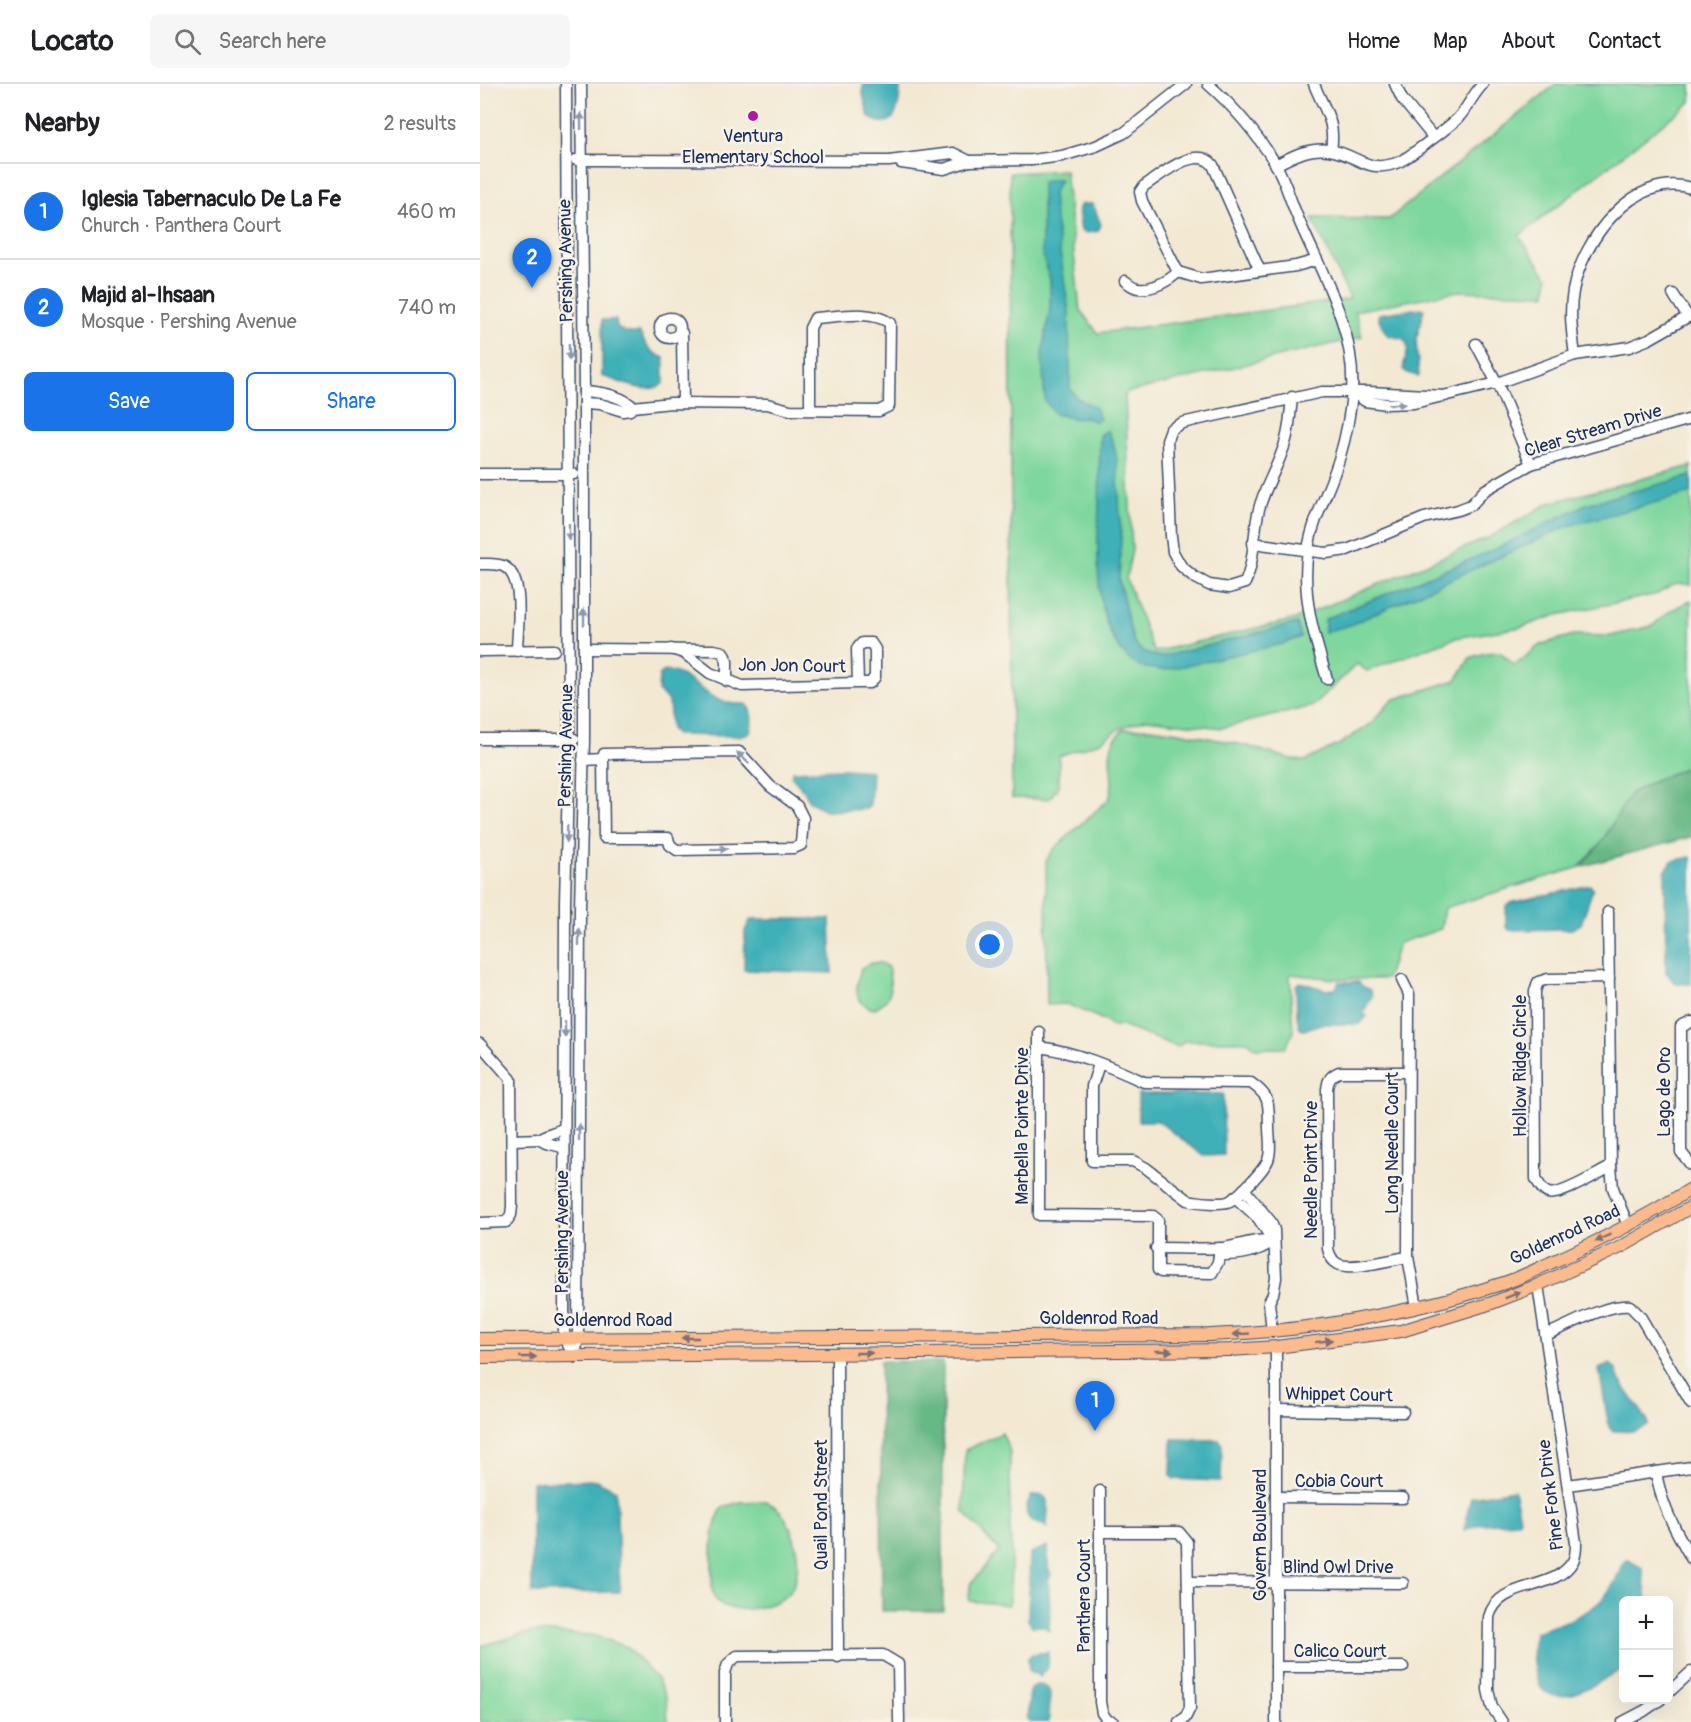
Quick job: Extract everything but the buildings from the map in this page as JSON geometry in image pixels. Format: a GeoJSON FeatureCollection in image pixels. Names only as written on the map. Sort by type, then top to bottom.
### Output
{"type":"FeatureCollection","features":[{"type":"Feature","properties":{"kind":"main road","name":"Goldenrod Road"},"geometry":{"type":"LineString","coordinates":[[480,1339],[1163,1336],[1272,1326],[1300,1329],[1369,1318],[1506,1282],[1628,1226],[1691,1190]]}},
{"type":"Feature","properties":{"kind":"main road","name":"Goldenrod Road"},"geometry":{"type":"LineString","coordinates":[[480,1356],[575,1357],[1276,1347],[1401,1331],[1492,1303],[1538,1285],[1623,1246],[1691,1207]]}},
{"type":"Feature","properties":{"kind":"main road"},"geometry":{"type":"LineString","coordinates":[[1245,1349],[1261,1341],[1272,1326]]}},
{"type":"Feature","properties":{"kind":"main road"},"geometry":{"type":"LineString","coordinates":[[1276,1347],[1300,1329]]}},
{"type":"Feature","properties":{"kind":"main road"},"geometry":{"type":"LineString","coordinates":[[948,1352],[962,1345],[1033,1345],[1040,1336]]}},
{"type":"Feature","properties":{"kind":"main road"},"geometry":{"type":"LineString","coordinates":[[1053,1351],[1054,1346],[1061,1341],[1144,1341],[1163,1336]]}},
{"type":"Feature","properties":{"kind":"main road"},"geometry":{"type":"LineString","coordinates":[[837,1353],[844,1345],[851,1342],[947,1342],[961,1337]]}},
{"type":"Feature","properties":{"kind":"main road"},"geometry":{"type":"LineString","coordinates":[[698,1354],[718,1347],[806,1346],[815,1338]]}},
{"type":"Feature","properties":{"kind":"street","name":"Pershing Avenue"},"geometry":{"type":"LineString","coordinates":[[564,1338],[565,912],[569,739],[570,474],[566,84]]}},
{"type":"Feature","properties":{"kind":"street","name":"Pershing Avenue"},"geometry":{"type":"LineString","coordinates":[[575,1357],[578,1338],[579,931],[584,739],[581,84]]}},
{"type":"Feature","properties":{"kind":"street"},"geometry":{"type":"LineString","coordinates":[[567,160],[889,161],[944,169],[969,161],[1032,160],[1062,156],[1096,146],[1124,133],[1186,84]]}},
{"type":"Feature","properties":{"kind":"street"},"geometry":{"type":"LineString","coordinates":[[1208,84],[1227,100],[1276,165],[1342,316],[1350,352],[1352,392],[1340,457],[1320,508],[1308,550],[1305,586],[1310,622],[1327,679]]}},
{"type":"Feature","properties":{"kind":"street"},"geometry":{"type":"LineString","coordinates":[[1314,84],[1331,122],[1334,135],[1331,150]]}},
{"type":"Feature","properties":{"kind":"street"},"geometry":{"type":"LineString","coordinates":[[1395,84],[1402,99],[1433,137]]}},
{"type":"Feature","properties":{"kind":"street"},"geometry":{"type":"LineString","coordinates":[[1276,165],[1308,151],[1331,150],[1365,165],[1380,167],[1401,161],[1456,120],[1476,91],[1484,84]]}},
{"type":"Feature","properties":{"kind":"street"},"geometry":{"type":"LineString","coordinates":[[1260,271],[1209,159],[1191,158],[1144,186],[1140,192],[1142,201],[1178,272],[1201,279],[1260,271],[1296,266],[1317,260]]}},
{"type":"Feature","properties":{"kind":"street"},"geometry":{"type":"LineString","coordinates":[[1575,355],[1571,315],[1573,292],[1579,267],[1590,244],[1603,226],[1633,198],[1650,189],[1668,185],[1691,188]]}},
{"type":"Feature","properties":{"kind":"street"},"geometry":{"type":"LineString","coordinates":[[1125,281],[1137,288],[1151,286],[1170,280],[1178,272]]}},
{"type":"Feature","properties":{"kind":"street"},"geometry":{"type":"LineString","coordinates":[[1292,397],[1290,423],[1282,452],[1262,498],[1249,574],[1245,583],[1229,588],[1209,585],[1180,566],[1173,552],[1167,440],[1171,429],[1182,423],[1292,397],[1322,392],[1352,392],[1365,402],[1414,403],[1497,383],[1575,355],[1629,347],[1649,339],[1689,316],[1672,294]]}},
{"type":"Feature","properties":{"kind":"street"},"geometry":{"type":"LineString","coordinates":[[584,392],[611,401],[623,411],[630,410],[633,406],[683,403],[767,404],[790,410],[879,411],[889,406],[890,323],[883,318],[864,315],[815,318],[811,322],[810,410]]}},
{"type":"Feature","properties":{"kind":"street"},"geometry":{"type":"LineString","coordinates":[[679,333],[682,333],[683,403]]}},
{"type":"Feature","properties":{"kind":"street"},"geometry":{"type":"LineString","coordinates":[[1476,344],[1497,383],[1531,464]]}},
{"type":"Feature","properties":{"kind":"street"},"geometry":{"type":"LineString","coordinates":[[584,404],[611,401]]}},
{"type":"Feature","properties":{"kind":"street","name":"Clear Stream Drive"},"geometry":{"type":"LineString","coordinates":[[1253,543],[1326,553],[1347,550],[1424,518],[1471,505],[1485,490],[1531,464],[1691,419]]}},
{"type":"Feature","properties":{"kind":"street"},"geometry":{"type":"LineString","coordinates":[[480,474],[584,474]]}},
{"type":"Feature","properties":{"kind":"street"},"geometry":{"type":"LineString","coordinates":[[480,564],[505,566],[514,575],[518,586],[517,651]]}},
{"type":"Feature","properties":{"kind":"street","name":"Jon Jon Court"},"geometry":{"type":"LineString","coordinates":[[584,649],[671,649],[723,652],[727,661],[727,681]]}},
{"type":"Feature","properties":{"kind":"street","name":"Jon Jon Court"},"geometry":{"type":"LineString","coordinates":[[671,649],[684,653],[710,673],[742,686],[858,683]]}},
{"type":"Feature","properties":{"kind":"street"},"geometry":{"type":"LineString","coordinates":[[480,651],[554,650]]}},
{"type":"Feature","properties":{"kind":"street"},"geometry":{"type":"LineString","coordinates":[[480,739],[584,739]]}},
{"type":"Feature","properties":{"kind":"street"},"geometry":{"type":"LineString","coordinates":[[734,750],[739,752],[770,786],[797,806],[803,818],[801,844],[794,848],[677,850],[670,845],[668,838],[604,838],[603,759],[604,754],[669,754],[734,750]]}},
{"type":"Feature","properties":{"kind":"street"},"geometry":{"type":"LineString","coordinates":[[583,759],[603,759]]}},
{"type":"Feature","properties":{"kind":"street"},"geometry":{"type":"LineString","coordinates":[[1608,912],[1611,1167],[1613,1188],[1628,1226]]}},
{"type":"Feature","properties":{"kind":"street","name":"Hollow Ridge Circle"},"geometry":{"type":"LineString","coordinates":[[1609,978],[1548,979],[1538,982],[1535,992],[1536,1179],[1541,1188],[1549,1193],[1560,1192],[1611,1167]]}},
{"type":"Feature","properties":{"kind":"street","name":"Long Needle Court"},"geometry":{"type":"LineString","coordinates":[[1402,980],[1408,994],[1408,1257],[1417,1307]]}},
{"type":"Feature","properties":{"kind":"street","name":"Lago de Oro"},"geometry":{"type":"LineString","coordinates":[[1691,1022],[1681,1027],[1681,1152],[1691,1165]]}},
{"type":"Feature","properties":{"kind":"street","name":"Marbella Pointe Drive"},"geometry":{"type":"LineString","coordinates":[[1039,1032],[1039,1215],[1153,1216],[1158,1220],[1156,1248],[1158,1270],[1161,1272],[1212,1273],[1220,1252]]}},
{"type":"Feature","properties":{"kind":"street"},"geometry":{"type":"LineString","coordinates":[[480,1044],[511,1079],[512,1140],[511,1215],[506,1222],[480,1223]]}},
{"type":"Feature","properties":{"kind":"street"},"geometry":{"type":"LineString","coordinates":[[1040,1047],[1064,1050],[1099,1064],[1144,1082],[1251,1083],[1268,1099],[1270,1151],[1268,1162],[1244,1189],[1228,1202],[1196,1202],[1188,1200],[1146,1168],[1133,1161],[1092,1161],[1092,1086],[1099,1064]]}},
{"type":"Feature","properties":{"kind":"street","name":"Needle Point Drive"},"geometry":{"type":"LineString","coordinates":[[1408,1072],[1339,1072],[1328,1081],[1328,1249],[1331,1259],[1340,1265],[1354,1266],[1408,1257]]}},
{"type":"Feature","properties":{"kind":"street"},"geometry":{"type":"LineString","coordinates":[[512,1140],[539,1139],[564,1128]]}},
{"type":"Feature","properties":{"kind":"street"},"geometry":{"type":"LineString","coordinates":[[539,1139],[545,1144],[564,1148]]}},
{"type":"Feature","properties":{"kind":"street"},"geometry":{"type":"LineString","coordinates":[[1244,1189],[1271,1222],[1275,1234],[1273,1241],[1276,1266],[1273,1294],[1269,1302],[1269,1317],[1272,1326]]}},
{"type":"Feature","properties":{"kind":"street"},"geometry":{"type":"LineString","coordinates":[[1235,1197],[1258,1218],[1273,1241]]}},
{"type":"Feature","properties":{"kind":"street"},"geometry":{"type":"LineString","coordinates":[[1156,1248],[1220,1252],[1264,1248],[1273,1241]]}},
{"type":"Feature","properties":{"kind":"street","name":"Pine Fork Drive"},"geometry":{"type":"LineString","coordinates":[[1502,1722],[1492,1707],[1488,1690],[1491,1609],[1502,1598],[1553,1578],[1565,1570],[1574,1560],[1576,1543],[1538,1285]]}},
{"type":"Feature","properties":{"kind":"street"},"geometry":{"type":"LineString","coordinates":[[1546,1335],[1604,1310],[1620,1305],[1630,1306],[1640,1316],[1691,1403]]}},
{"type":"Feature","properties":{"kind":"street"},"geometry":{"type":"LineString","coordinates":[[564,1338],[575,1357]]}},
{"type":"Feature","properties":{"kind":"street","name":"Govern Boulevard"},"geometry":{"type":"LineString","coordinates":[[1276,1347],[1276,1722]]}},
{"type":"Feature","properties":{"kind":"street","name":"Quail Pond Street"},"geometry":{"type":"LineString","coordinates":[[837,1353],[838,1657]]}},
{"type":"Feature","properties":{"kind":"street","name":"Whippet Court"},"geometry":{"type":"LineString","coordinates":[[1276,1410],[1403,1412]]}},
{"type":"Feature","properties":{"kind":"street"},"geometry":{"type":"LineString","coordinates":[[1568,1485],[1691,1467]]}},
{"type":"Feature","properties":{"kind":"street"},"geometry":{"type":"LineString","coordinates":[[1656,1472],[1660,1497],[1668,1518],[1691,1558]]}},
{"type":"Feature","properties":{"kind":"street","name":"Panthera Court"},"geometry":{"type":"LineString","coordinates":[[1100,1491],[1100,1702],[1102,1713],[1108,1721],[1113,1722]]}},
{"type":"Feature","properties":{"kind":"street","name":"Cobia Court"},"geometry":{"type":"LineString","coordinates":[[1276,1497],[1403,1498]]}},
{"type":"Feature","properties":{"kind":"street"},"geometry":{"type":"LineString","coordinates":[[1100,1532],[1179,1533],[1187,1542],[1190,1708],[1185,1718],[1179,1722]]}},
{"type":"Feature","properties":{"kind":"street","name":"Blind Owl Drive"},"geometry":{"type":"LineString","coordinates":[[1188,1582],[1403,1583]]}},
{"type":"Feature","properties":{"kind":"street"},"geometry":{"type":"LineString","coordinates":[[725,1722],[725,1673],[728,1664],[737,1656],[884,1655],[898,1664],[899,1722]]}},
{"type":"Feature","properties":{"kind":"street","name":"Calico Court"},"geometry":{"type":"LineString","coordinates":[[1276,1667],[1403,1667]]}},
{"type":"Feature","properties":{"kind":"street"},"geometry":{"type":"LineString","coordinates":[[1673,1688],[1691,1672]]}},
{"type":"Feature","properties":{"kind":"street"},"geometry":{"type":"LineString","coordinates":[[1623,1722],[1654,1704]]}},
{"type":"Feature","properties":{"kind":"green space"},"geometry":{"type":"Polygon","coordinates":[[[1556,84],[1691,84],[1691,102],[1519,236],[1548,277],[1546,294],[1459,291],[1355,311],[1362,337],[1125,393],[1132,550],[1126,578],[1154,652],[1296,619],[1490,537],[1549,503],[1691,466],[1691,585],[1677,584],[1658,594],[1557,615],[1522,627],[1455,638],[1367,671],[1357,664],[1313,706],[1222,728],[1146,719],[1120,728],[1100,742],[1059,756],[1059,786],[1049,799],[1012,798],[1010,173],[1065,170],[1080,310],[1098,333],[1350,299],[1312,218],[1389,219],[1556,84]]]}},
{"type":"Feature","properties":{"kind":"green space"},"geometry":{"type":"Polygon","coordinates":[[[1691,600],[1691,766],[1657,779],[1631,793],[1601,843],[1580,867],[1444,908],[1441,929],[1399,943],[1386,979],[1334,979],[1290,974],[1293,1033],[1285,1048],[1255,1048],[1248,1041],[1185,1041],[1178,1047],[1121,1026],[1111,1026],[1106,1021],[1067,1004],[1047,1005],[1046,861],[1054,849],[1109,799],[1112,781],[1110,755],[1116,738],[1123,729],[1151,728],[1179,732],[1244,745],[1294,760],[1305,761],[1338,745],[1371,724],[1392,700],[1456,680],[1470,658],[1485,653],[1500,652],[1515,665],[1540,645],[1573,635],[1611,636],[1652,626],[1670,611],[1691,600]]]}},
{"type":"Feature","properties":{"kind":"green space"},"geometry":{"type":"Polygon","coordinates":[[[1691,766],[1691,837],[1580,867],[1601,843],[1631,793],[1657,779],[1691,766]]]}},
{"type":"Feature","properties":{"kind":"green space"},"geometry":{"type":"Polygon","coordinates":[[[872,963],[881,963],[888,967],[891,987],[885,1001],[873,1009],[861,1002],[857,993],[861,968],[872,963]]]}},
{"type":"Feature","properties":{"kind":"green space"},"geometry":{"type":"Polygon","coordinates":[[[880,1361],[943,1362],[943,1611],[882,1611],[880,1361]]]}},
{"type":"Feature","properties":{"kind":"green space"},"geometry":{"type":"Polygon","coordinates":[[[1002,1433],[1010,1452],[1012,1549],[1009,1605],[969,1601],[970,1585],[999,1551],[963,1511],[965,1450],[1002,1433]]]}},
{"type":"Feature","properties":{"kind":"green space"},"geometry":{"type":"Polygon","coordinates":[[[766,1501],[777,1508],[790,1527],[796,1550],[797,1575],[788,1594],[781,1599],[750,1609],[728,1607],[720,1603],[712,1590],[712,1544],[716,1522],[723,1507],[741,1502],[766,1501]]]}},
{"type":"Feature","properties":{"kind":"green space"},"geometry":{"type":"Polygon","coordinates":[[[532,1632],[594,1635],[627,1647],[657,1679],[666,1698],[668,1722],[480,1722],[480,1646],[532,1632]]]}},
{"type":"Feature","properties":{"kind":"water"},"geometry":{"type":"Polygon","coordinates":[[[863,84],[900,84],[898,108],[891,119],[878,122],[869,117],[863,95],[863,84]]]}},
{"type":"Feature","properties":{"kind":"water"},"geometry":{"type":"Polygon","coordinates":[[[1060,180],[1053,193],[1069,312],[1070,389],[1077,398],[1095,407],[1100,419],[1095,422],[1085,417],[1077,419],[1055,414],[1045,401],[1042,355],[1050,309],[1050,279],[1042,253],[1042,182],[1060,180]]]}},
{"type":"Feature","properties":{"kind":"water"},"geometry":{"type":"Polygon","coordinates":[[[1081,204],[1093,204],[1101,225],[1098,231],[1085,233],[1081,231],[1078,210],[1081,204]]]}},
{"type":"Feature","properties":{"kind":"water"},"geometry":{"type":"Polygon","coordinates":[[[1424,309],[1416,340],[1419,376],[1405,371],[1403,368],[1408,350],[1407,344],[1401,338],[1387,334],[1378,317],[1379,314],[1424,309]]]}},
{"type":"Feature","properties":{"kind":"water"},"geometry":{"type":"Polygon","coordinates":[[[602,320],[616,320],[621,330],[640,333],[649,348],[664,358],[664,383],[650,389],[602,376],[602,320]]]}},
{"type":"Feature","properties":{"kind":"water"},"geometry":{"type":"Polygon","coordinates":[[[1108,430],[1117,459],[1121,536],[1119,581],[1133,640],[1138,647],[1148,654],[1161,657],[1297,623],[1301,637],[1282,644],[1165,670],[1143,667],[1131,661],[1118,646],[1109,628],[1099,587],[1100,435],[1108,430]]]}},
{"type":"Feature","properties":{"kind":"water"},"geometry":{"type":"Polygon","coordinates":[[[1691,476],[1691,493],[1568,526],[1350,625],[1325,632],[1325,619],[1491,551],[1586,504],[1691,476]]]}},
{"type":"Feature","properties":{"kind":"water"},"geometry":{"type":"Polygon","coordinates":[[[665,671],[681,675],[719,700],[747,704],[752,718],[750,733],[738,736],[676,735],[671,729],[669,701],[658,691],[659,675],[665,671]]]}},
{"type":"Feature","properties":{"kind":"water"},"geometry":{"type":"Polygon","coordinates":[[[843,769],[872,771],[870,805],[866,809],[827,811],[809,801],[791,776],[793,771],[843,769]]]}},
{"type":"Feature","properties":{"kind":"water"},"geometry":{"type":"Polygon","coordinates":[[[1691,857],[1691,984],[1676,984],[1666,972],[1665,872],[1672,861],[1691,857]]]}},
{"type":"Feature","properties":{"kind":"water"},"geometry":{"type":"Polygon","coordinates":[[[1590,885],[1593,889],[1581,924],[1572,929],[1509,930],[1506,927],[1506,907],[1510,903],[1590,885]]]}},
{"type":"Feature","properties":{"kind":"water"},"geometry":{"type":"Polygon","coordinates":[[[751,919],[830,919],[832,973],[744,970],[745,931],[751,919]]]}},
{"type":"Feature","properties":{"kind":"water"},"geometry":{"type":"Polygon","coordinates":[[[1300,982],[1326,990],[1336,989],[1339,982],[1359,982],[1370,990],[1372,996],[1363,1013],[1367,1016],[1360,1024],[1320,1024],[1304,1030],[1300,1029],[1297,1017],[1296,985],[1300,982]]]}},
{"type":"Feature","properties":{"kind":"water"},"geometry":{"type":"Polygon","coordinates":[[[1138,1094],[1223,1094],[1224,1155],[1204,1156],[1158,1121],[1138,1121],[1138,1094]]]}},
{"type":"Feature","properties":{"kind":"water"},"geometry":{"type":"Polygon","coordinates":[[[1610,1364],[1615,1368],[1620,1381],[1648,1421],[1648,1426],[1635,1431],[1612,1431],[1609,1427],[1599,1369],[1610,1364]]]}},
{"type":"Feature","properties":{"kind":"water"},"geometry":{"type":"Polygon","coordinates":[[[1172,1439],[1219,1440],[1222,1443],[1221,1481],[1174,1479],[1171,1476],[1172,1439]]]}},
{"type":"Feature","properties":{"kind":"water"},"geometry":{"type":"Polygon","coordinates":[[[596,1480],[616,1490],[620,1592],[532,1593],[532,1482],[596,1480]]]}},
{"type":"Feature","properties":{"kind":"water"},"geometry":{"type":"Polygon","coordinates":[[[1514,1490],[1520,1518],[1518,1522],[1480,1524],[1464,1530],[1471,1497],[1514,1490]]]}},
{"type":"Feature","properties":{"kind":"water"},"geometry":{"type":"Polygon","coordinates":[[[1039,1495],[1046,1498],[1047,1528],[1030,1519],[1026,1511],[1031,1496],[1039,1495]]]}},
{"type":"Feature","properties":{"kind":"water"},"geometry":{"type":"Polygon","coordinates":[[[1048,1546],[1048,1568],[1051,1575],[1048,1579],[1049,1631],[1044,1626],[1032,1626],[1028,1620],[1030,1553],[1048,1546]]]}},
{"type":"Feature","properties":{"kind":"water"},"geometry":{"type":"Polygon","coordinates":[[[1628,1560],[1642,1568],[1646,1596],[1619,1596],[1619,1671],[1571,1694],[1559,1696],[1547,1693],[1539,1685],[1534,1669],[1532,1655],[1536,1632],[1565,1622],[1589,1610],[1608,1592],[1622,1564],[1628,1560]]]}},
{"type":"Feature","properties":{"kind":"water"},"geometry":{"type":"Polygon","coordinates":[[[1048,1652],[1047,1670],[1040,1677],[1038,1674],[1031,1673],[1028,1658],[1032,1654],[1048,1652]]]}},
{"type":"Feature","properties":{"kind":"water"},"geometry":{"type":"Polygon","coordinates":[[[1040,1684],[1047,1687],[1050,1693],[1049,1722],[1030,1722],[1027,1718],[1030,1690],[1031,1687],[1040,1684]]]}},
{"type":"Feature","properties":{"kind":"place","name":"Ventura Elementary School"},"geometry":{"type":"Point","coordinates":[753,116]}},
{"type":"Feature","properties":{"kind":"place","name":"Majid al-Ihsaan"},"geometry":{"type":"Point","coordinates":[532,288]}},
{"type":"Feature","properties":{"kind":"place","name":"Iglesia Tabernaculo De La Fe"},"geometry":{"type":"Point","coordinates":[1095,1431]}}]}
